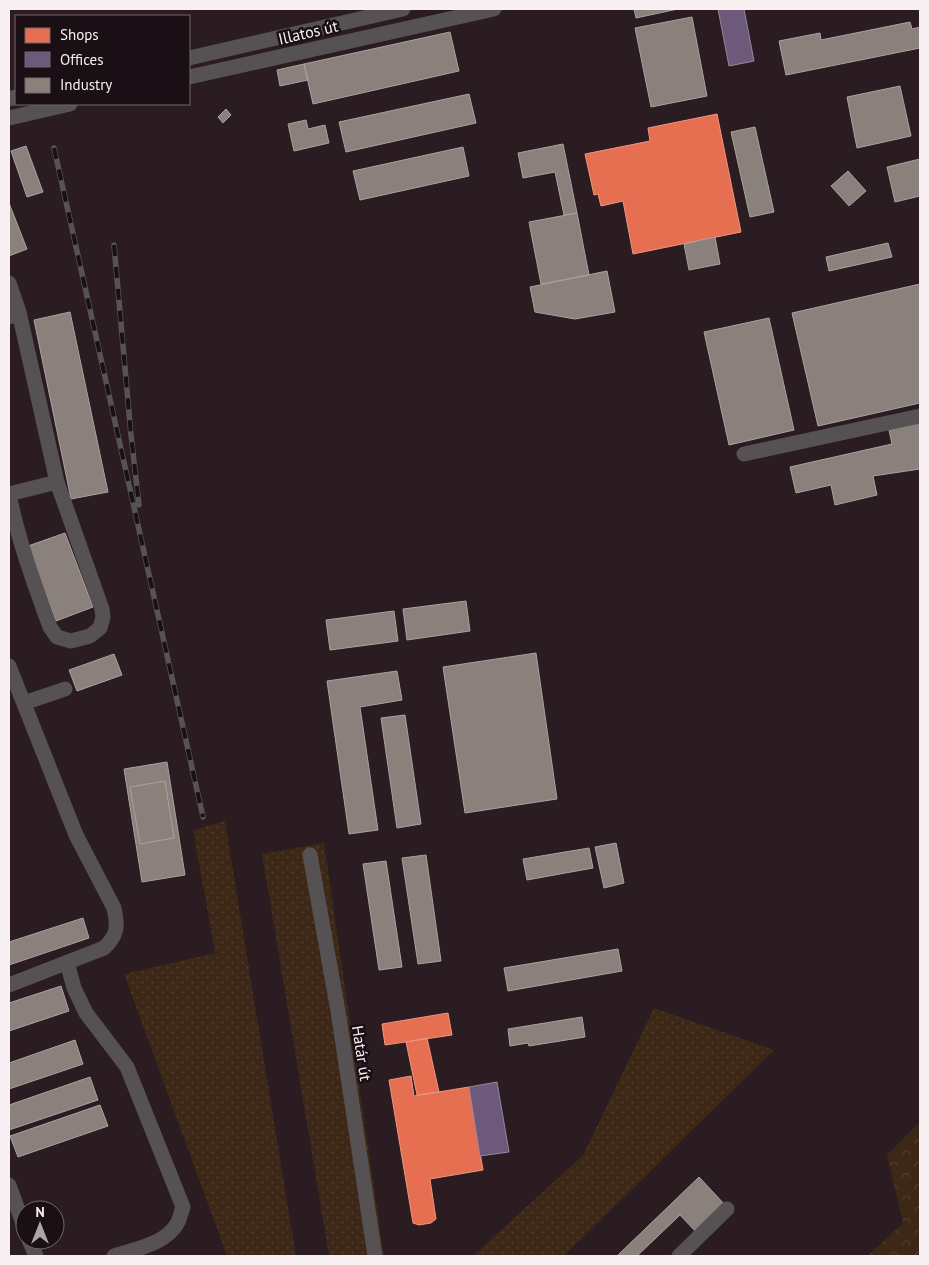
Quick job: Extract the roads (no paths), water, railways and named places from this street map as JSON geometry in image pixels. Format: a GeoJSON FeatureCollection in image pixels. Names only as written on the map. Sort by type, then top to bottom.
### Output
{"type":"FeatureCollection","features":[{"type":"Feature","properties":{"kind":"street","name":"Illatos út"},"geometry":{"type":"LineString","coordinates":[[190,58],[403,9]]}},
{"type":"Feature","properties":{"kind":"street","name":"Illatos út"},"geometry":{"type":"LineString","coordinates":[[190,77],[494,9]]}},
{"type":"Feature","properties":{"kind":"street"},"geometry":{"type":"LineString","coordinates":[[9,118],[66,105]]}},
{"type":"Feature","properties":{"kind":"street"},"geometry":{"type":"LineString","coordinates":[[9,283],[14,315],[57,482],[102,609],[103,617],[100,628],[90,636],[71,641],[57,637],[50,627],[25,557],[13,516],[9,494],[57,482]]}},
{"type":"Feature","properties":{"kind":"street"},"geometry":{"type":"LineString","coordinates":[[744,454],[920,416]]}},
{"type":"Feature","properties":{"kind":"street"},"geometry":{"type":"LineString","coordinates":[[9,666],[76,835],[114,908],[116,918],[116,931],[112,940],[104,948],[9,985]]}},
{"type":"Feature","properties":{"kind":"street"},"geometry":{"type":"LineString","coordinates":[[24,703],[65,689]]}},
{"type":"Feature","properties":{"kind":"street","name":"Határ út"},"geometry":{"type":"LineString","coordinates":[[310,855],[338,1011],[375,1256]]}},
{"type":"Feature","properties":{"kind":"street"},"geometry":{"type":"LineString","coordinates":[[66,962],[74,988],[86,1013],[127,1067],[183,1207],[179,1221],[173,1230],[161,1240],[114,1256]]}},
{"type":"Feature","properties":{"kind":"street"},"geometry":{"type":"LineString","coordinates":[[9,1185],[15,1202]]}},
{"type":"Feature","properties":{"kind":"street"},"geometry":{"type":"LineString","coordinates":[[679,1256],[728,1209]]}},
{"type":"Feature","properties":{"kind":"railway"},"geometry":{"type":"LineString","coordinates":[[54,148],[203,817]]}},
{"type":"Feature","properties":{"kind":"railway"},"geometry":{"type":"LineString","coordinates":[[114,245],[139,505]]}}]}
